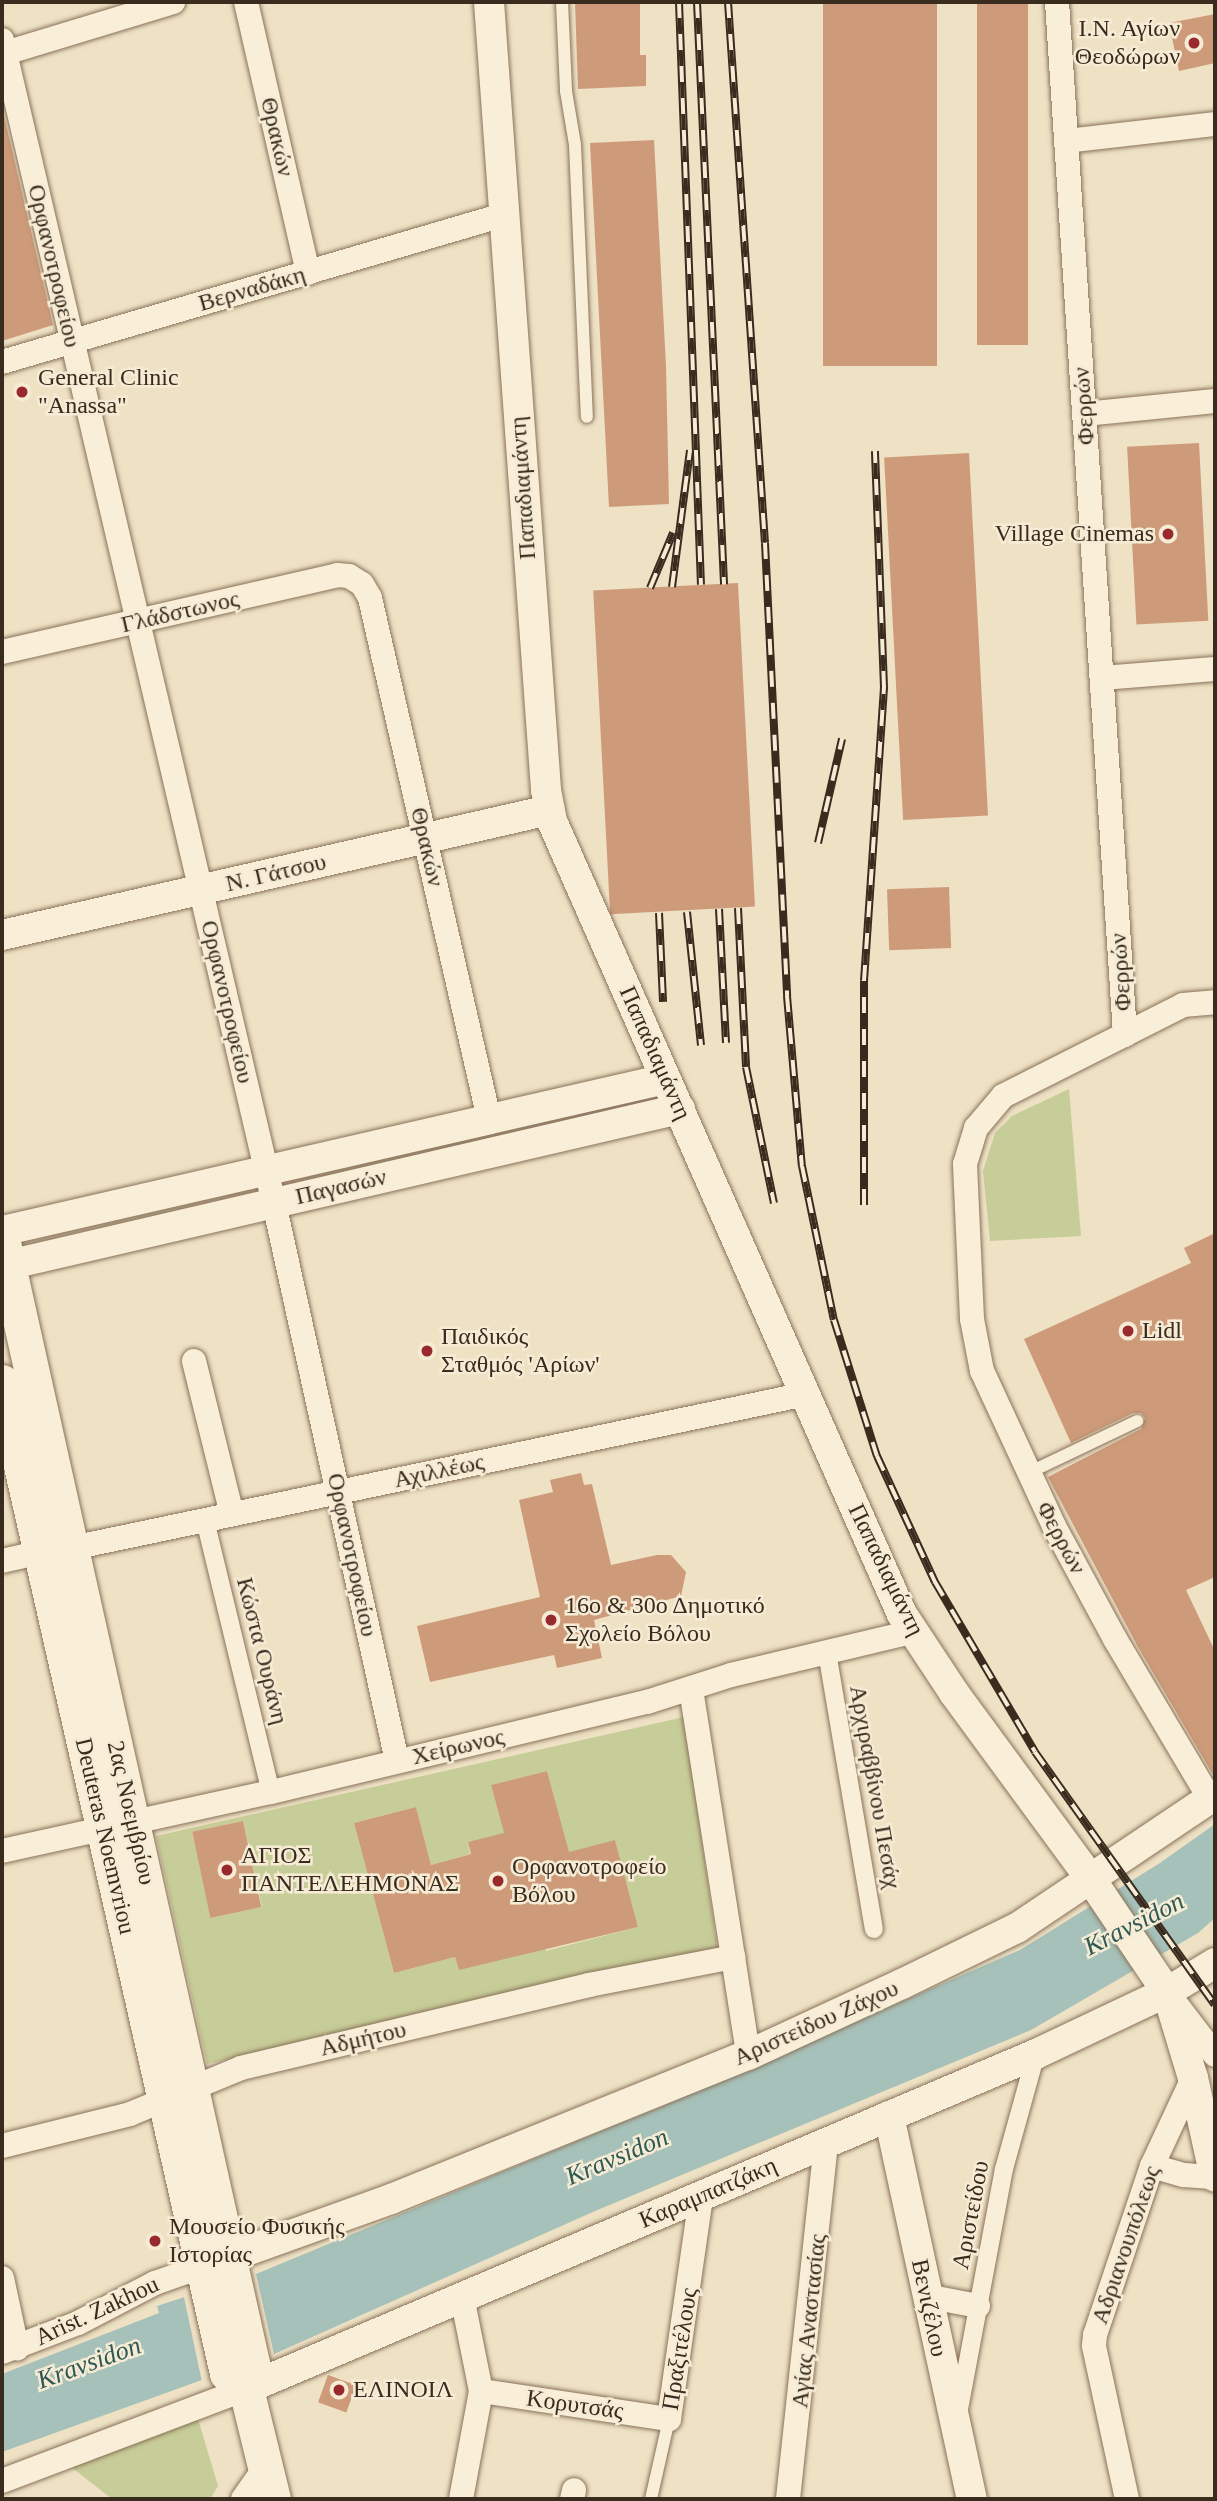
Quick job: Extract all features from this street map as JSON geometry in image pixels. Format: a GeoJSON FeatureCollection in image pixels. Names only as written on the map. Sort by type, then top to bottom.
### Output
{"type":"FeatureCollection","features":[{"type":"Feature","properties":{"kind":"main road","name":"2ας Νοεμβρίου"},"geometry":{"type":"LineString","coordinates":[[3,1250],[57,1550],[218,2274],[269,2483]]}},
{"type":"Feature","properties":{"kind":"main road"},"geometry":{"type":"LineString","coordinates":[[2,1382],[57,1550]]}},
{"type":"Feature","properties":{"kind":"street"},"geometry":{"type":"LineString","coordinates":[[3,49],[173,2]]}},
{"type":"Feature","properties":{"kind":"street","name":"Θρακών"},"geometry":{"type":"LineString","coordinates":[[246,2],[308,273]]}},
{"type":"Feature","properties":{"kind":"street","name":"Παπαδιαμάντη"},"geometry":{"type":"LineString","coordinates":[[489,2],[549,810],[891,1592],[912,1632],[1096,1887],[1162,1984],[1193,2078],[1215,2177]]}},
{"type":"Feature","properties":{"kind":"street","name":"Φερρών"},"geometry":{"type":"LineString","coordinates":[[1057,2],[1125,1035],[1003,1096],[978,1124],[967,1154],[966,1207],[975,1342],[982,1371],[1028,1473],[1115,1639],[1212,1797]]}},
{"type":"Feature","properties":{"kind":"street","name":"Ορφανοτροφείου"},"geometry":{"type":"LineString","coordinates":[[3,49],[202,890],[397,1761]]}},
{"type":"Feature","properties":{"kind":"street"},"geometry":{"type":"LineString","coordinates":[[1066,141],[1215,124]]}},
{"type":"Feature","properties":{"kind":"street","name":"Βερναδάκη"},"geometry":{"type":"LineString","coordinates":[[2,362],[503,215]]}},
{"type":"Feature","properties":{"kind":"street"},"geometry":{"type":"LineString","coordinates":[[1084,414],[1215,401]]}},
{"type":"Feature","properties":{"kind":"street","name":"Γλάδστωνος"},"geometry":{"type":"LineString","coordinates":[[2,652],[337,575],[357,580]]}},
{"type":"Feature","properties":{"kind":"street","name":"Θρακών"},"geometry":{"type":"LineString","coordinates":[[357,580],[370,598],[489,1119]]}},
{"type":"Feature","properties":{"kind":"street"},"geometry":{"type":"LineString","coordinates":[[1102,678],[1215,669]]}},
{"type":"Feature","properties":{"kind":"street","name":"Ν. Γάτσου"},"geometry":{"type":"LineString","coordinates":[[2,935],[549,810]]}},
{"type":"Feature","properties":{"kind":"street"},"geometry":{"type":"LineString","coordinates":[[1125,1035],[1183,1005],[1215,1002]]}},
{"type":"Feature","properties":{"kind":"street","name":"Παγασών"},"geometry":{"type":"LineString","coordinates":[[3,1250],[266,1170],[665,1079]]}},
{"type":"Feature","properties":{"kind":"street","name":"Παγασών"},"geometry":{"type":"LineString","coordinates":[[3,1250],[274,1203],[680,1109]]}},
{"type":"Feature","properties":{"kind":"street"},"geometry":{"type":"LineString","coordinates":[[194,1361],[232,1514]]}},
{"type":"Feature","properties":{"kind":"street","name":"Αχιλλέως"},"geometry":{"type":"LineString","coordinates":[[2,1561],[806,1394]]}},
{"type":"Feature","properties":{"kind":"street","name":"Κώστα Ουράνη"},"geometry":{"type":"LineString","coordinates":[[205,1520],[271,1793]]}},
{"type":"Feature","properties":{"kind":"street","name":"Χείρωνος"},"geometry":{"type":"LineString","coordinates":[[2,1851],[271,1793],[647,1702],[731,1675],[912,1632]]}},
{"type":"Feature","properties":{"kind":"street","name":"Αρχιραββίνου Πεσάχ"},"geometry":{"type":"LineString","coordinates":[[827,1652],[874,1930]]}},
{"type":"Feature","properties":{"kind":"street"},"geometry":{"type":"LineString","coordinates":[[691,1689],[748,2055]]}},
{"type":"Feature","properties":{"kind":"street","name":"Αριστείδου Ζάχου"},"geometry":{"type":"LineString","coordinates":[[748,2055],[1002,1936],[1096,1887],[1212,1797]]}},
{"type":"Feature","properties":{"kind":"street","name":"Αδμήτου"},"geometry":{"type":"LineString","coordinates":[[2,2146],[130,2114],[267,2062],[589,1985],[733,1957]]}},
{"type":"Feature","properties":{"kind":"street","name":"Καραμπατζάκη"},"geometry":{"type":"LineString","coordinates":[[242,2375],[463,2297],[825,2144],[1036,2054],[1162,1984],[1215,1963]]}},
{"type":"Feature","properties":{"kind":"street"},"geometry":{"type":"LineString","coordinates":[[1162,1984],[1215,2055]]}},
{"type":"Feature","properties":{"kind":"street","name":"Αριστείδου"},"geometry":{"type":"LineString","coordinates":[[956,2429],[1004,2169],[1036,2054]]}},
{"type":"Feature","properties":{"kind":"street","name":"Arist. Zakhou"},"geometry":{"type":"LineString","coordinates":[[9,2350],[79,2323],[155,2283],[218,2274],[391,2199],[748,2055]]}},
{"type":"Feature","properties":{"kind":"street","name":"Αδριανουπόλεως"},"geometry":{"type":"LineString","coordinates":[[1127,2499],[1094,2346],[1098,2320],[1152,2166],[1193,2078]]}},
{"type":"Feature","properties":{"kind":"street","name":"Βενιζέλου"},"geometry":{"type":"LineString","coordinates":[[890,2116],[926,2296],[972,2499]]}},
{"type":"Feature","properties":{"kind":"street","name":"Αγίας Αναστασίας"},"geometry":{"type":"LineString","coordinates":[[788,2499],[821,2208],[825,2144]]}},
{"type":"Feature","properties":{"kind":"street"},"geometry":{"type":"LineString","coordinates":[[1152,2166],[1184,2175],[1215,2177]]}},
{"type":"Feature","properties":{"kind":"street","name":"Πραξιτέλους"},"geometry":{"type":"LineString","coordinates":[[669,2419],[701,2196]]}},
{"type":"Feature","properties":{"kind":"street"},"geometry":{"type":"LineString","coordinates":[[2,2277],[9,2350]]}},
{"type":"Feature","properties":{"kind":"street"},"geometry":{"type":"LineString","coordinates":[[926,2296],[978,2305]]}},
{"type":"Feature","properties":{"kind":"street"},"geometry":{"type":"LineString","coordinates":[[461,2499],[481,2391],[463,2297]]}},
{"type":"Feature","properties":{"kind":"street"},"geometry":{"type":"LineString","coordinates":[[2,2481],[242,2375]]}},
{"type":"Feature","properties":{"kind":"street","name":"Κορυτσάς"},"geometry":{"type":"LineString","coordinates":[[481,2391],[669,2419]]}},
{"type":"Feature","properties":{"kind":"street"},"geometry":{"type":"LineString","coordinates":[[243,2499],[269,2483]]}},
{"type":"Feature","properties":{"kind":"lane"},"geometry":{"type":"LineString","coordinates":[[562,2],[566,91],[575,145],[587,417]]}},
{"type":"Feature","properties":{"kind":"lane"},"geometry":{"type":"LineString","coordinates":[[1028,1473],[1137,1421]]}},
{"type":"Feature","properties":{"kind":"lane","name":"Πραξιτέλους"},"geometry":{"type":"LineString","coordinates":[[651,2499],[669,2419]]}},
{"type":"Feature","properties":{"kind":"green space"},"geometry":{"type":"Polygon","coordinates":[[[1069,1089],[1081,1236],[990,1241],[983,1171],[995,1133],[1012,1116],[1069,1089]]]}},
{"type":"Feature","properties":{"kind":"green space"},"geometry":{"type":"Polygon","coordinates":[[[684,1717],[718,1953],[598,1974],[207,2064],[156,1836],[684,1717]],[[547,1771],[491,1785],[507,1844],[483,1839],[468,1842],[470,1854],[431,1865],[416,1807],[354,1823],[394,1973],[455,1957],[459,1969],[538,1924],[546,1951],[638,1927],[615,1841],[555,1856],[564,1836],[547,1771]],[[243,1821],[192,1832],[211,1918],[262,1907],[243,1821]]]}},
{"type":"Feature","properties":{"kind":"green space"},"geometry":{"type":"Polygon","coordinates":[[[196,2412],[218,2486],[210,2499],[112,2499],[66,2463],[196,2412]]]}},
{"type":"Feature","properties":{"kind":"water","name":"Kravsidon"},"geometry":{"type":"Polygon","coordinates":[[[1215,1824],[1215,1918],[1198,1933],[1031,2030],[595,2211],[274,2354],[2,2452],[2,2374],[159,2313],[157,2306],[256,2274],[666,2104],[1020,1950],[1160,1863],[1215,1824]]]}},
{"type":"Feature","properties":{"kind":"pier"},"geometry":{"type":"Polygon","coordinates":[[[256,2274],[274,2354],[202,2382],[184,2297],[256,2274]]]}},
{"type":"Feature","properties":{"kind":"building"},"geometry":{"type":"Polygon","coordinates":[[[575,2],[640,2],[640,55],[646,55],[646,86],[578,89],[575,2]]]}},
{"type":"Feature","properties":{"kind":"building"},"geometry":{"type":"Polygon","coordinates":[[[823,2],[937,2],[937,366],[823,366],[823,2]]]}},
{"type":"Feature","properties":{"kind":"building"},"geometry":{"type":"Polygon","coordinates":[[[977,2],[1028,2],[1028,345],[977,345],[977,2]]]}},
{"type":"Feature","properties":{"kind":"building","name":"Ι.Ν. Αγίων Θεοδώρων"},"geometry":{"type":"Polygon","coordinates":[[[1215,14],[1215,63],[1179,71],[1169,23],[1215,14]]]}},
{"type":"Feature","properties":{"kind":"building"},"geometry":{"type":"Polygon","coordinates":[[[2,107],[53,325],[2,341],[2,107]]]}},
{"type":"Feature","properties":{"kind":"building"},"geometry":{"type":"Polygon","coordinates":[[[654,140],[666,366],[669,504],[609,507],[590,143],[654,140]]]}},
{"type":"Feature","properties":{"kind":"building","name":"Village Cinemas"},"geometry":{"type":"Polygon","coordinates":[[[1199,443],[1208,621],[1136,625],[1127,447],[1199,443]]]}},
{"type":"Feature","properties":{"kind":"building"},"geometry":{"type":"Polygon","coordinates":[[[969,453],[988,816],[903,820],[884,457],[969,453]]]}},
{"type":"Feature","properties":{"kind":"building"},"geometry":{"type":"Polygon","coordinates":[[[738,583],[755,907],[610,914],[593,591],[738,583]]]}},
{"type":"Feature","properties":{"kind":"building"},"geometry":{"type":"Polygon","coordinates":[[[949,887],[951,948],[889,950],[887,889],[949,887]]]}},
{"type":"Feature","properties":{"kind":"building"},"geometry":{"type":"Polygon","coordinates":[[[1215,1233],[1215,1577],[1186,1590],[1215,1651],[1215,1778],[1138,1647],[1048,1477],[1141,1429],[1145,1418],[1141,1413],[1133,1413],[1071,1443],[1024,1339],[1191,1263],[1184,1248],[1215,1233]]]}},
{"type":"Feature","properties":{"kind":"building"},"geometry":{"type":"Polygon","coordinates":[[[581,1473],[584,1485],[592,1484],[611,1565],[657,1555],[671,1555],[686,1572],[681,1596],[594,1620],[602,1658],[557,1668],[554,1655],[430,1682],[417,1626],[540,1597],[519,1500],[553,1492],[550,1480],[581,1473]]]}},
{"type":"Feature","properties":{"kind":"building","name":"Ορφανοτροφείο Βόλου"},"geometry":{"type":"Polygon","coordinates":[[[547,1771],[569,1852],[615,1840],[638,1927],[459,1970],[455,1957],[394,1973],[354,1823],[416,1807],[431,1865],[471,1854],[468,1842],[504,1833],[491,1785],[547,1771]]]}},
{"type":"Feature","properties":{"kind":"building","name":"ΑΓΙΟΣ ΠΑΝΤΕΛΕΗΜΟΝΑΣ"},"geometry":{"type":"Polygon","coordinates":[[[243,1821],[261,1907],[210,1918],[192,1832],[243,1821]]]}},
{"type":"Feature","properties":{"kind":"building"},"geometry":{"type":"Polygon","coordinates":[[[328,2375],[356,2385],[346,2413],[318,2402],[328,2375]]]}},
{"type":"Feature","properties":{"kind":"railway"},"geometry":{"type":"LineString","coordinates":[[679,2],[701,585]]}},
{"type":"Feature","properties":{"kind":"railway"},"geometry":{"type":"LineString","coordinates":[[697,2],[724,584]]}},
{"type":"Feature","properties":{"kind":"railway"},"geometry":{"type":"LineString","coordinates":[[728,2],[765,543],[787,996],[802,1166],[834,1320],[877,1456],[935,1582],[1035,1752],[1215,2005]]}},
{"type":"Feature","properties":{"kind":"railway"},"geometry":{"type":"LineString","coordinates":[[672,587],[690,450]]}},
{"type":"Feature","properties":{"kind":"railway"},"geometry":{"type":"LineString","coordinates":[[864,1205],[864,981],[884,687],[875,451]]}},
{"type":"Feature","properties":{"kind":"railway"},"geometry":{"type":"LineString","coordinates":[[650,588],[673,533]]}},
{"type":"Feature","properties":{"kind":"railway"},"geometry":{"type":"LineString","coordinates":[[818,843],[842,739]]}},
{"type":"Feature","properties":{"kind":"railway"},"geometry":{"type":"LineString","coordinates":[[738,908],[746,1067],[774,1203]]}},
{"type":"Feature","properties":{"kind":"railway"},"geometry":{"type":"LineString","coordinates":[[719,909],[726,1043]]}},
{"type":"Feature","properties":{"kind":"railway"},"geometry":{"type":"LineString","coordinates":[[687,912],[701,1045]]}},
{"type":"Feature","properties":{"kind":"railway"},"geometry":{"type":"LineString","coordinates":[[659,913],[663,1002]]}},
{"type":"Feature","properties":{"kind":"place","name":"Ι.Ν. Αγίων Θεοδώρων"},"geometry":{"type":"Point","coordinates":[1194,43]}},
{"type":"Feature","properties":{"kind":"place","name":"General Clinic \"Anassa\""},"geometry":{"type":"Point","coordinates":[22,392]}},
{"type":"Feature","properties":{"kind":"place","name":"Village Cinemas"},"geometry":{"type":"Point","coordinates":[1168,534]}},
{"type":"Feature","properties":{"kind":"place","name":"Lidl"},"geometry":{"type":"Point","coordinates":[1128,1331]}},
{"type":"Feature","properties":{"kind":"place","name":"Παιδικός Σταθμός 'Αρίων'"},"geometry":{"type":"Point","coordinates":[427,1351]}},
{"type":"Feature","properties":{"kind":"place","name":"16ο & 30ο Δημοτικό Σχολείο Βόλου"},"geometry":{"type":"Point","coordinates":[551,1620]}},
{"type":"Feature","properties":{"kind":"place","name":"ΑΓΙΟΣ ΠΑΝΤΕΛΕΗΜΟΝΑΣ"},"geometry":{"type":"Point","coordinates":[227,1870]}},
{"type":"Feature","properties":{"kind":"place","name":"Ορφανοτροφείο Βόλου"},"geometry":{"type":"Point","coordinates":[498,1881]}},
{"type":"Feature","properties":{"kind":"place","name":"Μουσείο Φυσικής Ιστορίας"},"geometry":{"type":"Point","coordinates":[155,2241]}},
{"type":"Feature","properties":{"kind":"place","name":"ΕΛΙΝΟΙΛ"},"geometry":{"type":"Point","coordinates":[339,2390]}}]}
